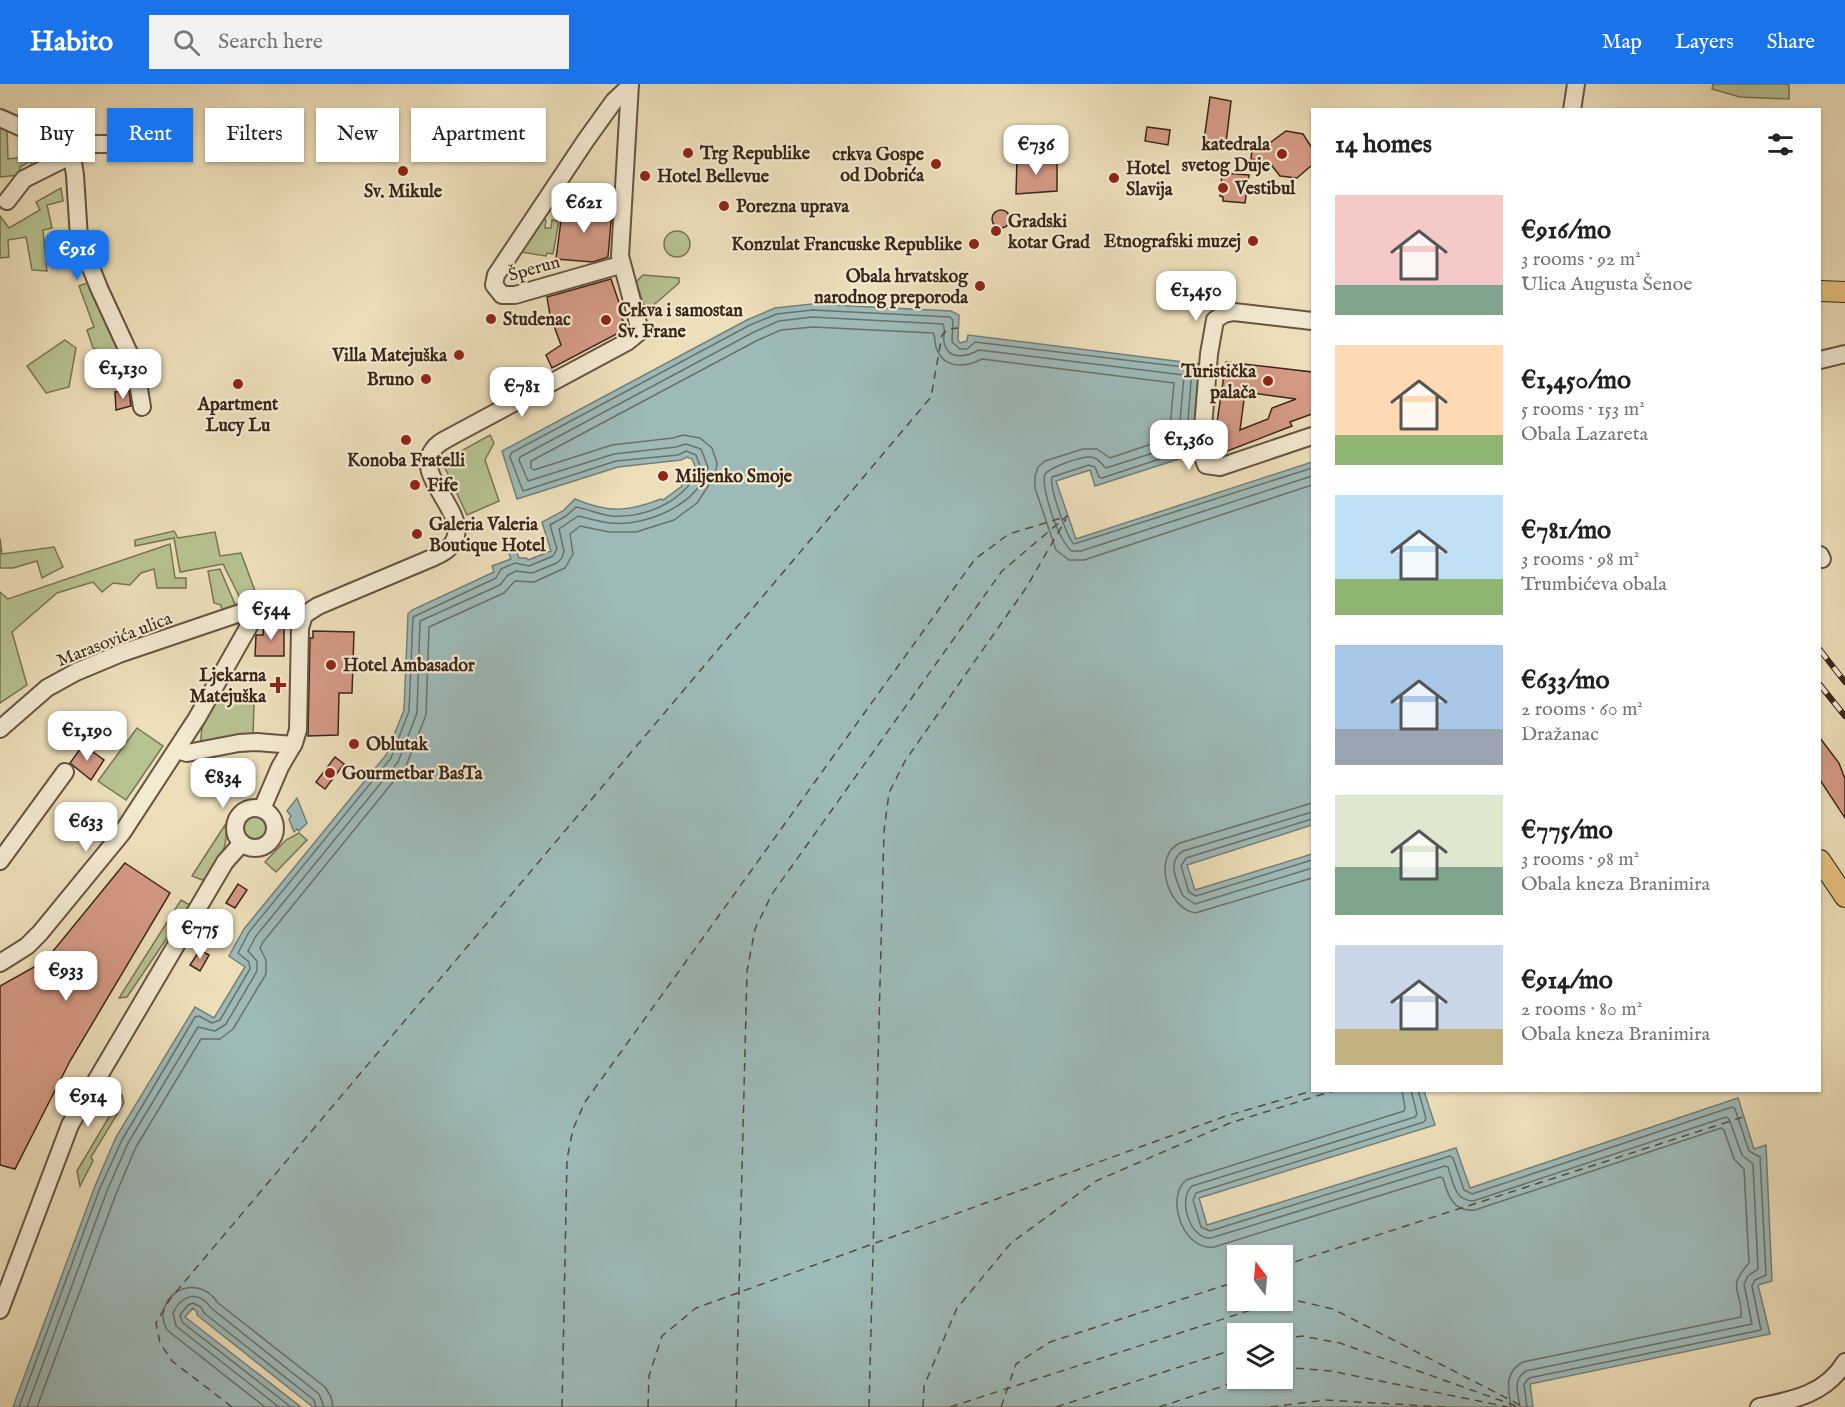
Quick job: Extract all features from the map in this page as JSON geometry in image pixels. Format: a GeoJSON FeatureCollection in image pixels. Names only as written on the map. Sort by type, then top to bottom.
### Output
{"type":"FeatureCollection","features":[{"type":"Feature","properties":{"kind":"main road"},"geometry":{"type":"LineString","coordinates":[[1821,291],[1845,292]]}},
{"type":"Feature","properties":{"kind":"main road"},"geometry":{"type":"LineString","coordinates":[[1821,861],[1845,897]]}},
{"type":"Feature","properties":{"kind":"street"},"geometry":{"type":"LineString","coordinates":[[1572,108],[1576,84]]}},
{"type":"Feature","properties":{"kind":"street"},"geometry":{"type":"LineString","coordinates":[[262,809],[298,730],[300,628],[304,615],[318,606],[432,558],[447,550],[454,541],[455,523],[430,472],[431,452],[437,445],[452,436],[634,338],[639,328],[620,264],[630,86]]}},
{"type":"Feature","properties":{"kind":"street","name":"Šperun"},"geometry":{"type":"LineString","coordinates":[[620,264],[515,295],[502,295],[496,288],[496,275],[614,101],[630,86]]}},
{"type":"Feature","properties":{"kind":"street"},"geometry":{"type":"LineString","coordinates":[[0,118],[18,126]]}},
{"type":"Feature","properties":{"kind":"street"},"geometry":{"type":"LineString","coordinates":[[7,201],[24,179],[51,162]]}},
{"type":"Feature","properties":{"kind":"street"},"geometry":{"type":"LineString","coordinates":[[72,162],[79,238],[135,366],[142,407]]}},
{"type":"Feature","properties":{"kind":"street"},"geometry":{"type":"LineString","coordinates":[[1311,321],[1234,312],[1217,318],[1209,356],[1200,443],[1202,459],[1206,465],[1216,468],[1311,435]]}},
{"type":"Feature","properties":{"kind":"street"},"geometry":{"type":"LineString","coordinates":[[1821,360],[1845,354]]}},
{"type":"Feature","properties":{"kind":"street","name":"Marasovića ulica"},"geometry":{"type":"LineString","coordinates":[[0,729],[47,688],[76,672],[246,610],[255,611],[253,619],[217,685],[177,750]]}},
{"type":"Feature","properties":{"kind":"street"},"geometry":{"type":"LineString","coordinates":[[0,963],[27,946],[40,933],[99,864],[177,750],[195,752],[257,742],[293,745]]}},
{"type":"Feature","properties":{"kind":"street"},"geometry":{"type":"LineString","coordinates":[[0,861],[66,772]]}},
{"type":"Feature","properties":{"kind":"street"},"geometry":{"type":"LineString","coordinates":[[250,809],[262,809],[272,817],[274,836],[266,846],[253,849],[242,844],[236,835],[237,819],[250,809]]}},
{"type":"Feature","properties":{"kind":"street"},"geometry":{"type":"LineString","coordinates":[[0,1310],[70,1125],[225,862],[242,844]]}},
{"type":"Feature","properties":{"kind":"street"},"geometry":{"type":"LineString","coordinates":[[1759,1407],[1817,1391],[1837,1374],[1845,1362]]}},
{"type":"Feature","properties":{"kind":"green space"},"geometry":{"type":"Polygon","coordinates":[[[1713,84],[1785,84],[1789,85],[1789,99],[1740,97],[1712,89],[1713,84]]]}},
{"type":"Feature","properties":{"kind":"green space"},"geometry":{"type":"Polygon","coordinates":[[[0,127],[7,131],[8,159],[18,158],[18,162],[28,162],[20,167],[20,175],[0,177],[0,127]]]}},
{"type":"Feature","properties":{"kind":"green space"},"geometry":{"type":"Polygon","coordinates":[[[30,162],[46,162],[47,165],[34,171],[30,162]]]}},
{"type":"Feature","properties":{"kind":"green space"},"geometry":{"type":"Polygon","coordinates":[[[61,188],[63,201],[47,205],[52,228],[43,230],[47,271],[32,270],[26,237],[8,240],[9,257],[0,258],[0,216],[9,228],[40,210],[36,202],[61,188]]]}},
{"type":"Feature","properties":{"kind":"green space"},"geometry":{"type":"Polygon","coordinates":[[[540,219],[546,220],[545,228],[551,228],[552,220],[559,221],[553,254],[547,253],[546,256],[521,252],[540,219]]]}},
{"type":"Feature","properties":{"kind":"green space"},"geometry":{"type":"Polygon","coordinates":[[[677,231],[686,235],[690,244],[686,253],[677,257],[668,253],[664,244],[668,235],[677,231]]]}},
{"type":"Feature","properties":{"kind":"green space"},"geometry":{"type":"Polygon","coordinates":[[[643,275],[679,278],[679,283],[649,309],[645,309],[636,282],[643,275]]]}},
{"type":"Feature","properties":{"kind":"green space"},"geometry":{"type":"Polygon","coordinates":[[[90,282],[122,358],[93,348],[87,330],[94,327],[79,286],[90,282]]]}},
{"type":"Feature","properties":{"kind":"green space"},"geometry":{"type":"Polygon","coordinates":[[[65,340],[76,348],[69,387],[46,393],[27,366],[65,340]]]}},
{"type":"Feature","properties":{"kind":"green space"},"geometry":{"type":"Polygon","coordinates":[[[490,435],[494,443],[485,460],[499,501],[467,515],[444,466],[461,451],[490,435]]]}},
{"type":"Feature","properties":{"kind":"green space"},"geometry":{"type":"Polygon","coordinates":[[[174,531],[178,538],[215,532],[220,556],[241,553],[255,591],[241,600],[223,564],[180,572],[174,538],[135,546],[135,540],[174,531]]]}},
{"type":"Feature","properties":{"kind":"green space"},"geometry":{"type":"Polygon","coordinates":[[[0,538],[2,554],[54,547],[63,567],[42,578],[37,561],[13,568],[0,568],[0,538]]]}},
{"type":"Feature","properties":{"kind":"green space"},"geometry":{"type":"Polygon","coordinates":[[[170,544],[175,578],[186,578],[186,588],[157,588],[154,569],[141,573],[130,585],[113,583],[102,592],[93,582],[57,593],[12,632],[27,685],[0,703],[0,592],[8,599],[170,544]]]}},
{"type":"Feature","properties":{"kind":"green space"},"geometry":{"type":"Polygon","coordinates":[[[220,569],[237,609],[223,616],[221,605],[214,603],[208,571],[220,569]]]}},
{"type":"Feature","properties":{"kind":"green space"},"geometry":{"type":"Polygon","coordinates":[[[220,694],[254,702],[253,737],[201,746],[205,718],[220,694]]]}},
{"type":"Feature","properties":{"kind":"green space"},"geometry":{"type":"Polygon","coordinates":[[[137,728],[163,746],[126,800],[98,781],[137,728]]]}},
{"type":"Feature","properties":{"kind":"green space"},"geometry":{"type":"Polygon","coordinates":[[[255,816],[263,820],[267,828],[263,836],[255,840],[247,836],[243,828],[247,820],[255,816]]]}},
{"type":"Feature","properties":{"kind":"green space"},"geometry":{"type":"Polygon","coordinates":[[[225,825],[226,840],[215,866],[202,880],[192,876],[225,825]]]}},
{"type":"Feature","properties":{"kind":"green space"},"geometry":{"type":"Polygon","coordinates":[[[299,833],[307,840],[276,872],[265,862],[286,840],[299,833]]]}},
{"type":"Feature","properties":{"kind":"green space"},"geometry":{"type":"Polygon","coordinates":[[[181,900],[193,907],[173,929],[127,997],[119,998],[181,900]]]}},
{"type":"Feature","properties":{"kind":"green space"},"geometry":{"type":"Polygon","coordinates":[[[122,1095],[124,1103],[91,1157],[93,1161],[80,1186],[77,1171],[122,1095]]]}},
{"type":"Feature","properties":{"kind":"water"},"geometry":{"type":"Polygon","coordinates":[[[812,304],[951,311],[959,315],[958,340],[960,343],[967,341],[968,335],[1199,364],[1192,450],[1188,456],[1095,486],[1090,470],[1056,481],[1076,539],[1311,462],[1311,825],[1187,865],[1195,890],[1311,854],[1311,1092],[1424,1092],[1435,1125],[1199,1198],[1207,1225],[1456,1148],[1470,1188],[1738,1098],[1754,1149],[1766,1145],[1772,1281],[1758,1285],[1770,1334],[1530,1384],[1533,1407],[313,1407],[197,1315],[193,1308],[185,1317],[301,1407],[13,1407],[95,1186],[116,1137],[195,1007],[214,1018],[245,967],[229,956],[244,929],[386,755],[404,710],[408,614],[412,610],[494,572],[492,566],[511,559],[507,548],[514,545],[519,558],[528,560],[551,551],[542,522],[563,511],[575,499],[608,509],[628,508],[663,500],[682,486],[681,484],[695,466],[692,459],[687,457],[681,460],[618,467],[517,499],[502,451],[747,320],[775,308],[812,304]]]}},
{"type":"Feature","properties":{"kind":"water"},"geometry":{"type":"Polygon","coordinates":[[[297,798],[307,823],[299,831],[297,829],[294,832],[289,819],[291,816],[287,811],[297,798]]]}},
{"type":"Feature","properties":{"kind":"building"},"geometry":{"type":"Polygon","coordinates":[[[1210,97],[1231,101],[1226,143],[1204,140],[1210,97]]]}},
{"type":"Feature","properties":{"kind":"building"},"geometry":{"type":"Polygon","coordinates":[[[1147,127],[1170,130],[1168,145],[1145,141],[1147,127]]]}},
{"type":"Feature","properties":{"kind":"building","name":"katedrala svetog Duje"},"geometry":{"type":"Polygon","coordinates":[[[1286,131],[1303,134],[1311,146],[1311,166],[1297,178],[1280,176],[1269,162],[1251,159],[1253,140],[1271,142],[1286,131]]]}},
{"type":"Feature","properties":{"kind":"building"},"geometry":{"type":"Polygon","coordinates":[[[1017,159],[1057,160],[1057,191],[1016,194],[1017,159]]]}},
{"type":"Feature","properties":{"kind":"building","name":"Vestibul"},"geometry":{"type":"Polygon","coordinates":[[[1222,173],[1249,175],[1245,203],[1223,201],[1223,197],[1220,196],[1222,173]]]}},
{"type":"Feature","properties":{"kind":"building"},"geometry":{"type":"Polygon","coordinates":[[[563,205],[612,210],[608,257],[593,262],[556,259],[563,205]]]}},
{"type":"Feature","properties":{"kind":"building"},"geometry":{"type":"Polygon","coordinates":[[[997,210],[1005,210],[1010,215],[1008,226],[997,228],[992,223],[992,215],[997,210]]]}},
{"type":"Feature","properties":{"kind":"building","name":"Crkva i samostan Sv. Frane"},"geometry":{"type":"Polygon","coordinates":[[[611,279],[626,329],[552,368],[546,355],[561,345],[550,315],[547,297],[611,279]]]}},
{"type":"Feature","properties":{"kind":"building"},"geometry":{"type":"Polygon","coordinates":[[[1226,362],[1311,372],[1311,414],[1290,422],[1292,426],[1217,455],[1213,449],[1226,362]],[[1245,392],[1240,430],[1268,419],[1272,408],[1296,399],[1245,392]]]}},
{"type":"Feature","properties":{"kind":"building"},"geometry":{"type":"Polygon","coordinates":[[[129,391],[131,406],[116,410],[115,392],[129,391]]]}},
{"type":"Feature","properties":{"kind":"building"},"geometry":{"type":"Polygon","coordinates":[[[264,624],[284,625],[284,656],[255,656],[256,635],[263,635],[264,624]]]}},
{"type":"Feature","properties":{"kind":"building","name":"Hotel Ambasador"},"geometry":{"type":"Polygon","coordinates":[[[313,631],[354,632],[352,693],[339,693],[338,735],[308,736],[310,638],[313,638],[313,631]]]}},
{"type":"Feature","properties":{"kind":"building"},"geometry":{"type":"Polygon","coordinates":[[[1821,739],[1839,763],[1845,779],[1845,818],[1821,782],[1821,739]]]}},
{"type":"Feature","properties":{"kind":"building"},"geometry":{"type":"Polygon","coordinates":[[[83,745],[104,760],[91,780],[70,763],[83,745]]]}},
{"type":"Feature","properties":{"kind":"building","name":"Gourmetbar BasTa"},"geometry":{"type":"Polygon","coordinates":[[[335,757],[344,764],[325,789],[316,782],[335,757]]]}},
{"type":"Feature","properties":{"kind":"building"},"geometry":{"type":"Polygon","coordinates":[[[125,863],[170,893],[70,1061],[15,1169],[0,1165],[0,986],[45,961],[125,863]]]}},
{"type":"Feature","properties":{"kind":"building"},"geometry":{"type":"Polygon","coordinates":[[[238,884],[247,890],[235,908],[226,903],[238,884]]]}},
{"type":"Feature","properties":{"kind":"building"},"geometry":{"type":"Polygon","coordinates":[[[200,950],[209,955],[200,971],[190,965],[200,950]]]}},
{"type":"Feature","properties":{"kind":"ferry route"},"geometry":{"type":"LineString","coordinates":[[232,1407],[172,1361],[160,1343],[156,1323],[170,1299],[931,397],[942,335],[948,329],[958,328]]}},
{"type":"Feature","properties":{"kind":"ferry route"},"geometry":{"type":"LineString","coordinates":[[736,1407],[747,971],[755,929],[772,894],[1002,571],[1067,516]]}},
{"type":"Feature","properties":{"kind":"ferry route"},"geometry":{"type":"LineString","coordinates":[[562,1407],[567,1159],[573,1129],[585,1102],[975,559],[1009,534],[1068,516]]}},
{"type":"Feature","properties":{"kind":"ferry route"},"geometry":{"type":"LineString","coordinates":[[869,1407],[884,831],[889,793],[905,761],[1026,588],[1066,519]]}},
{"type":"Feature","properties":{"kind":"ferry route"},"geometry":{"type":"LineString","coordinates":[[648,1407],[649,1376],[662,1336],[696,1308],[1223,1117],[1311,1091]]}},
{"type":"Feature","properties":{"kind":"ferry route"},"geometry":{"type":"LineString","coordinates":[[923,1407],[924,1386],[957,1308],[1011,1243],[1096,1181],[1230,1123],[1330,1092]]}},
{"type":"Feature","properties":{"kind":"ferry route"},"geometry":{"type":"LineString","coordinates":[[1293,1262],[1743,1117]]}},
{"type":"Feature","properties":{"kind":"ferry route"},"geometry":{"type":"LineString","coordinates":[[1001,1407],[1016,1364],[1050,1342],[1227,1285]]}},
{"type":"Feature","properties":{"kind":"ferry route"},"geometry":{"type":"LineString","coordinates":[[950,1407],[1254,1309],[1298,1301],[1333,1309],[1524,1407]]}},
{"type":"Feature","properties":{"kind":"ferry route"},"geometry":{"type":"LineString","coordinates":[[1293,1337],[1302,1336],[1340,1343],[1519,1407]]}},
{"type":"Feature","properties":{"kind":"ferry route"},"geometry":{"type":"LineString","coordinates":[[1056,1407],[1227,1352]]}},
{"type":"Feature","properties":{"kind":"ferry route"},"geometry":{"type":"LineString","coordinates":[[1293,1368],[1331,1371],[1508,1407]]}},
{"type":"Feature","properties":{"kind":"ferry route"},"geometry":{"type":"LineString","coordinates":[[1159,1407],[1227,1385]]}},
{"type":"Feature","properties":{"kind":"ferry route"},"geometry":{"type":"LineString","coordinates":[[1270,1407],[1325,1400],[1445,1407]]}},
{"type":"Feature","properties":{"kind":"railway"},"geometry":{"type":"LineString","coordinates":[[1821,651],[1845,682]]}},
{"type":"Feature","properties":{"kind":"railway"},"geometry":{"type":"LineString","coordinates":[[1821,686],[1845,716]]}},
{"type":"Feature","properties":{"kind":"place","name":"Trg Republike"},"geometry":{"type":"Point","coordinates":[688,153]}},
{"type":"Feature","properties":{"kind":"place","name":"katedrala svetog Duje"},"geometry":{"type":"Point","coordinates":[1282,154]}},
{"type":"Feature","properties":{"kind":"place","name":"crkva Gospe od Dobrića"},"geometry":{"type":"Point","coordinates":[936,164]}},
{"type":"Feature","properties":{"kind":"place","name":"Sv. Mikule"},"geometry":{"type":"Point","coordinates":[403,171]}},
{"type":"Feature","properties":{"kind":"place","name":"Hotel Bellevue"},"geometry":{"type":"Point","coordinates":[645,176]}},
{"type":"Feature","properties":{"kind":"place","name":"Hotel Slavija"},"geometry":{"type":"Point","coordinates":[1114,178]}},
{"type":"Feature","properties":{"kind":"place","name":"Vestibul"},"geometry":{"type":"Point","coordinates":[1223,188]}},
{"type":"Feature","properties":{"kind":"place","name":"Porezna uprava"},"geometry":{"type":"Point","coordinates":[724,206]}},
{"type":"Feature","properties":{"kind":"place","name":"Gradski kotar Grad"},"geometry":{"type":"Point","coordinates":[996,231]}},
{"type":"Feature","properties":{"kind":"place","name":"Etnografski muzej"},"geometry":{"type":"Point","coordinates":[1253,241]}},
{"type":"Feature","properties":{"kind":"place","name":"Konzulat Francuske Republike"},"geometry":{"type":"Point","coordinates":[974,244]}},
{"type":"Feature","properties":{"kind":"place","name":"Obala hrvatskog narodnog preporoda"},"geometry":{"type":"Point","coordinates":[980,286]}},
{"type":"Feature","properties":{"kind":"place","name":"Studenac"},"geometry":{"type":"Point","coordinates":[491,319]}},
{"type":"Feature","properties":{"kind":"place","name":"Crkva i samostan Sv. Frane"},"geometry":{"type":"Point","coordinates":[606,320]}},
{"type":"Feature","properties":{"kind":"place","name":"Villa Matejuška"},"geometry":{"type":"Point","coordinates":[459,355]}},
{"type":"Feature","properties":{"kind":"place","name":"Bruno"},"geometry":{"type":"Point","coordinates":[426,379]}},
{"type":"Feature","properties":{"kind":"place","name":"Turistička palača"},"geometry":{"type":"Point","coordinates":[1268,381]}},
{"type":"Feature","properties":{"kind":"place","name":"Apartment Lucy Lu"},"geometry":{"type":"Point","coordinates":[238,384]}},
{"type":"Feature","properties":{"kind":"place","name":"Konoba Fratelli"},"geometry":{"type":"Point","coordinates":[406,440]}},
{"type":"Feature","properties":{"kind":"place","name":"Miljenko Smoje"},"geometry":{"type":"Point","coordinates":[663,476]}},
{"type":"Feature","properties":{"kind":"place","name":"Fife"},"geometry":{"type":"Point","coordinates":[415,485]}},
{"type":"Feature","properties":{"kind":"place","name":"Galeria Valeria Boutique Hotel"},"geometry":{"type":"Point","coordinates":[417,534]}},
{"type":"Feature","properties":{"kind":"place","name":"Hotel Ambasador"},"geometry":{"type":"Point","coordinates":[331,665]}},
{"type":"Feature","properties":{"kind":"place","name":"Ljekarna Matejuška"},"geometry":{"type":"Point","coordinates":[278,685]}},
{"type":"Feature","properties":{"kind":"place","name":"Oblutak"},"geometry":{"type":"Point","coordinates":[354,744]}},
{"type":"Feature","properties":{"kind":"place","name":"Gourmetbar BasTa"},"geometry":{"type":"Point","coordinates":[330,773]}}]}
